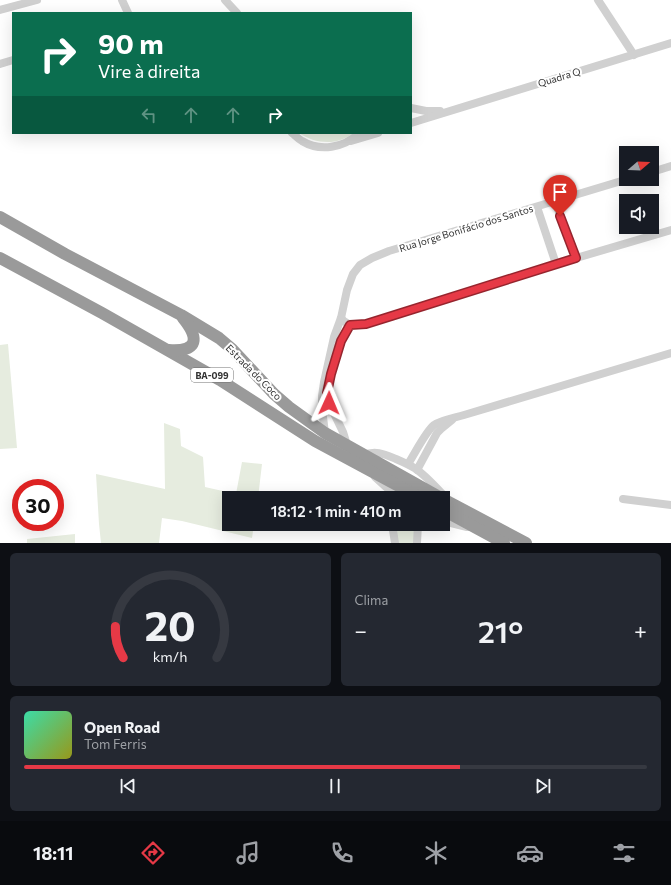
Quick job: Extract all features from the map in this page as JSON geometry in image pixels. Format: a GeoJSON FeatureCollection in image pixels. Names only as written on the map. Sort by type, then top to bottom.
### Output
{"type":"FeatureCollection","features":[{"type":"Feature","properties":{"kind":"highway","name":"Estrada do Coco"},"geometry":{"type":"LineString","coordinates":[[0,217],[65,254],[181,315],[219,338],[232,349],[289,408],[325,433],[424,491]]}},
{"type":"Feature","properties":{"kind":"highway","name":"Estrada do Coco"},"geometry":{"type":"LineString","coordinates":[[0,258],[102,313],[220,380],[316,441],[408,491]]}},
{"type":"Feature","properties":{"kind":"highway"},"geometry":{"type":"LineString","coordinates":[[167,350],[180,351],[187,349],[194,342],[194,336],[181,315]]}},
{"type":"Feature","properties":{"kind":"highway","name":"Estrada do Coco"},"geometry":{"type":"LineString","coordinates":[[450,505],[526,543]]}},
{"type":"Feature","properties":{"kind":"highway","name":"Estrada do Coco"},"geometry":{"type":"LineString","coordinates":[[450,507],[478,529],[504,543]]}},
{"type":"Feature","properties":{"kind":"street"},"geometry":{"type":"LineString","coordinates":[[0,10],[37,0]]}},
{"type":"Feature","properties":{"kind":"street"},"geometry":{"type":"LineString","coordinates":[[122,0],[128,12]]}},
{"type":"Feature","properties":{"kind":"street"},"geometry":{"type":"LineString","coordinates":[[225,0],[231,12]]}},
{"type":"Feature","properties":{"kind":"street"},"geometry":{"type":"LineString","coordinates":[[225,0],[236,12]]}},
{"type":"Feature","properties":{"kind":"street"},"geometry":{"type":"LineString","coordinates":[[598,0],[634,55]]}},
{"type":"Feature","properties":{"kind":"street","name":"Quadra Q"},"geometry":{"type":"LineString","coordinates":[[412,123],[671,43]]}},
{"type":"Feature","properties":{"kind":"street"},"geometry":{"type":"LineString","coordinates":[[0,64],[12,60]]}},
{"type":"Feature","properties":{"kind":"street"},"geometry":{"type":"LineString","coordinates":[[412,108],[426,111],[447,112]]}},
{"type":"Feature","properties":{"kind":"street"},"geometry":{"type":"LineString","coordinates":[[293,134],[302,141],[315,146],[329,147],[375,134]]}},
{"type":"Feature","properties":{"kind":"street"},"geometry":{"type":"LineString","coordinates":[[343,144],[358,134]]}},
{"type":"Feature","properties":{"kind":"street"},"geometry":{"type":"LineString","coordinates":[[659,170],[671,166]]}},
{"type":"Feature","properties":{"kind":"street","name":"Rua Jorge Bonifácio dos Santos"},"geometry":{"type":"LineString","coordinates":[[331,362],[334,337],[341,318],[347,290],[353,274],[360,265],[389,251],[619,182]]}},
{"type":"Feature","properties":{"kind":"street"},"geometry":{"type":"LineString","coordinates":[[555,201],[576,258]]}},
{"type":"Feature","properties":{"kind":"street"},"geometry":{"type":"LineString","coordinates":[[537,207],[556,264]]}},
{"type":"Feature","properties":{"kind":"street"},"geometry":{"type":"LineString","coordinates":[[341,318],[350,325],[366,324],[556,264],[671,230]]}},
{"type":"Feature","properties":{"kind":"street"},"geometry":{"type":"LineString","coordinates":[[325,433],[322,409],[331,362],[350,325]]}},
{"type":"Feature","properties":{"kind":"street"},"geometry":{"type":"LineString","coordinates":[[408,464],[430,429],[456,417],[671,353]]}},
{"type":"Feature","properties":{"kind":"street"},"geometry":{"type":"LineString","coordinates":[[325,390],[333,415],[343,432],[347,446]]}},
{"type":"Feature","properties":{"kind":"street"},"geometry":{"type":"LineString","coordinates":[[417,470],[435,436],[438,426]]}},
{"type":"Feature","properties":{"kind":"street"},"geometry":{"type":"LineString","coordinates":[[363,455],[374,452],[380,453],[408,464],[434,485],[438,491]]}},
{"type":"Feature","properties":{"kind":"street"},"geometry":{"type":"LineString","coordinates":[[413,456],[422,460]]}},
{"type":"Feature","properties":{"kind":"street"},"geometry":{"type":"LineString","coordinates":[[366,468],[391,491]]}},
{"type":"Feature","properties":{"kind":"street"},"geometry":{"type":"LineString","coordinates":[[386,487],[387,491]]}},
{"type":"Feature","properties":{"kind":"street"},"geometry":{"type":"LineString","coordinates":[[623,499],[671,505]]}},
{"type":"Feature","properties":{"kind":"street"},"geometry":{"type":"LineString","coordinates":[[450,523],[478,529]]}},
{"type":"Feature","properties":{"kind":"street"},"geometry":{"type":"LineString","coordinates":[[393,531],[395,543]]}},
{"type":"Feature","properties":{"kind":"street"},"geometry":{"type":"LineString","coordinates":[[417,543],[418,531]]}},
{"type":"Feature","properties":{"kind":"shaded area"},"geometry":{"type":"Polygon","coordinates":[[[300,134],[352,134],[334,142],[319,141],[305,137],[300,134]]]}},
{"type":"Feature","properties":{"kind":"shaded area"},"geometry":{"type":"Polygon","coordinates":[[[8,344],[17,448],[0,449],[0,345],[8,344]]]}},
{"type":"Feature","properties":{"kind":"shaded area"},"geometry":{"type":"Polygon","coordinates":[[[164,423],[180,429],[181,446],[203,457],[205,487],[223,491],[222,531],[182,521],[162,518],[159,543],[101,543],[96,474],[165,489],[164,423]]]}},
{"type":"Feature","properties":{"kind":"shaded area"},"geometry":{"type":"Polygon","coordinates":[[[242,462],[262,464],[259,491],[237,491],[242,462]]]}},
{"type":"Feature","properties":{"kind":"shaded area"},"geometry":{"type":"Polygon","coordinates":[[[223,531],[253,531],[252,538],[223,531]]]}},
{"type":"Feature","properties":{"kind":"shaded area"},"geometry":{"type":"Polygon","coordinates":[[[395,531],[415,531],[415,543],[397,543],[395,531]]]}},
{"type":"Feature","properties":{"kind":"shaded area"},"geometry":{"type":"Polygon","coordinates":[[[75,534],[75,543],[27,543],[27,539],[75,534]]]}},
{"type":"Feature","properties":{"kind":"route"},"geometry":{"type":"LineString","coordinates":[[329,403],[327,393],[331,374],[341,341],[350,325],[366,324],[576,258],[560,216]]}}]}
